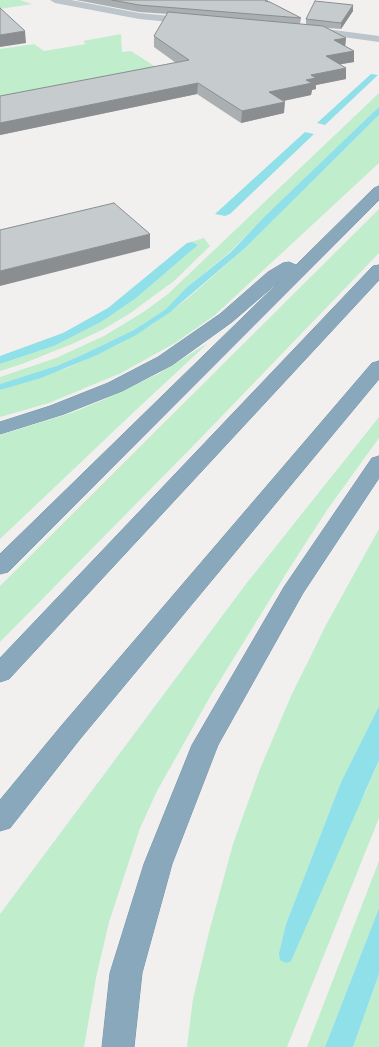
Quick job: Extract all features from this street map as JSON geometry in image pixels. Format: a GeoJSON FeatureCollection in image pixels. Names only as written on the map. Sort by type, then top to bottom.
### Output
{"type":"FeatureCollection","features":[{"type":"Feature","properties":{"kind":"highway"},"geometry":{"type":"LineString","coordinates":[[0,567],[379,191]]}},
{"type":"Feature","properties":{"kind":"highway"},"geometry":{"type":"LineString","coordinates":[[0,428],[57,410],[115,388],[165,361],[226,318],[274,276],[327,243]]}},
{"type":"Feature","properties":{"kind":"highway"},"geometry":{"type":"LineString","coordinates":[[0,673],[379,270]]}},
{"type":"Feature","properties":{"kind":"highway"},"geometry":{"type":"LineString","coordinates":[[0,820],[71,732],[379,367]]}},
{"type":"Feature","properties":{"kind":"highway"},"geometry":{"type":"LineString","coordinates":[[118,1047],[126,973],[158,864],[205,745],[292,592],[379,462]]}},
{"type":"Feature","properties":{"kind":"street"},"geometry":{"type":"LineString","coordinates":[[55,0],[139,16],[205,22]]}},
{"type":"Feature","properties":{"kind":"street"},"geometry":{"type":"LineString","coordinates":[[299,28],[379,39]]}},
{"type":"Feature","properties":{"kind":"green space"},"geometry":{"type":"Polygon","coordinates":[[[0,0],[20,0],[32,4],[0,9],[0,0]]]}},
{"type":"Feature","properties":{"kind":"green space"},"geometry":{"type":"Polygon","coordinates":[[[121,34],[122,52],[131,51],[165,73],[0,106],[0,49],[34,44],[44,51],[86,44],[83,41],[121,34]]]}},
{"type":"Feature","properties":{"kind":"green space"},"geometry":{"type":"Polygon","coordinates":[[[379,93],[379,107],[264,217],[231,251],[186,288],[166,309],[134,330],[82,355],[59,365],[0,384],[0,377],[56,358],[104,336],[145,311],[168,294],[379,93]]]}},
{"type":"Feature","properties":{"kind":"green space"},"geometry":{"type":"Polygon","coordinates":[[[379,115],[379,163],[215,315],[175,343],[121,373],[49,403],[0,417],[0,390],[67,368],[115,346],[153,324],[187,299],[244,249],[379,115]]]}},
{"type":"Feature","properties":{"kind":"green space"},"geometry":{"type":"Polygon","coordinates":[[[379,209],[379,253],[195,444],[0,642],[0,586],[379,209]]]}},
{"type":"Feature","properties":{"kind":"green space"},"geometry":{"type":"Polygon","coordinates":[[[204,238],[210,246],[174,281],[129,314],[102,330],[72,344],[0,371],[0,364],[54,346],[101,322],[135,299],[198,245],[192,242],[187,243],[204,238]]]}},
{"type":"Feature","properties":{"kind":"green space"},"geometry":{"type":"Polygon","coordinates":[[[208,343],[0,539],[0,435],[74,412],[105,399],[158,374],[208,343]]]}},
{"type":"Feature","properties":{"kind":"green space"},"geometry":{"type":"Polygon","coordinates":[[[379,417],[379,438],[327,510],[287,572],[211,695],[157,791],[140,828],[109,922],[96,978],[84,1047],[0,1047],[0,914],[246,584],[379,417]]]}},
{"type":"Feature","properties":{"kind":"green space"},"geometry":{"type":"Polygon","coordinates":[[[379,529],[379,706],[341,782],[286,924],[279,953],[366,791],[379,760],[379,818],[287,1047],[187,1047],[193,999],[209,932],[233,844],[260,769],[291,696],[327,623],[379,529]]]}},
{"type":"Feature","properties":{"kind":"green space"},"geometry":{"type":"Polygon","coordinates":[[[379,861],[379,908],[325,1047],[307,1047],[379,861]]]}},
{"type":"Feature","properties":{"kind":"green space"},"geometry":{"type":"Polygon","coordinates":[[[379,974],[379,1047],[353,1047],[379,974]]]}},
{"type":"Feature","properties":{"kind":"water"},"geometry":{"type":"Polygon","coordinates":[[[371,74],[378,75],[325,125],[317,123],[371,74]]]}},
{"type":"Feature","properties":{"kind":"water"},"geometry":{"type":"Polygon","coordinates":[[[379,107],[379,115],[244,249],[169,313],[136,335],[97,355],[41,378],[0,390],[0,384],[59,365],[82,355],[134,330],[166,309],[186,288],[231,252],[264,217],[379,107]]]}},
{"type":"Feature","properties":{"kind":"water"},"geometry":{"type":"Polygon","coordinates":[[[305,132],[314,134],[230,214],[225,216],[215,214],[305,132]]]}},
{"type":"Feature","properties":{"kind":"water"},"geometry":{"type":"Polygon","coordinates":[[[192,242],[198,245],[135,299],[101,322],[54,346],[0,364],[0,356],[63,333],[108,308],[187,243],[192,242]]]}},
{"type":"Feature","properties":{"kind":"water"},"geometry":{"type":"Polygon","coordinates":[[[379,706],[379,760],[291,961],[286,963],[280,960],[279,953],[286,924],[341,782],[379,706]]]}},
{"type":"Feature","properties":{"kind":"water"},"geometry":{"type":"Polygon","coordinates":[[[379,908],[379,974],[353,1047],[325,1047],[379,908]]]}},
{"type":"Feature","properties":{"kind":"building"},"geometry":{"type":"Polygon","coordinates":[[[112,0],[266,0],[265,1],[270,2],[301,18],[139,5],[112,0]]]}},
{"type":"Feature","properties":{"kind":"building"},"geometry":{"type":"Polygon","coordinates":[[[315,1],[353,5],[341,23],[306,19],[315,1]]]}},
{"type":"Feature","properties":{"kind":"building"},"geometry":{"type":"Polygon","coordinates":[[[0,8],[25,31],[0,35],[0,8]]]}},
{"type":"Feature","properties":{"kind":"building"},"geometry":{"type":"Polygon","coordinates":[[[168,12],[323,26],[346,38],[334,40],[354,51],[326,56],[346,68],[311,75],[316,78],[306,80],[312,83],[269,92],[285,102],[242,111],[198,83],[0,123],[0,96],[189,60],[154,36],[168,12]]]}},
{"type":"Feature","properties":{"kind":"building"},"geometry":{"type":"Polygon","coordinates":[[[114,203],[150,234],[0,271],[0,230],[114,203]]]}}]}
